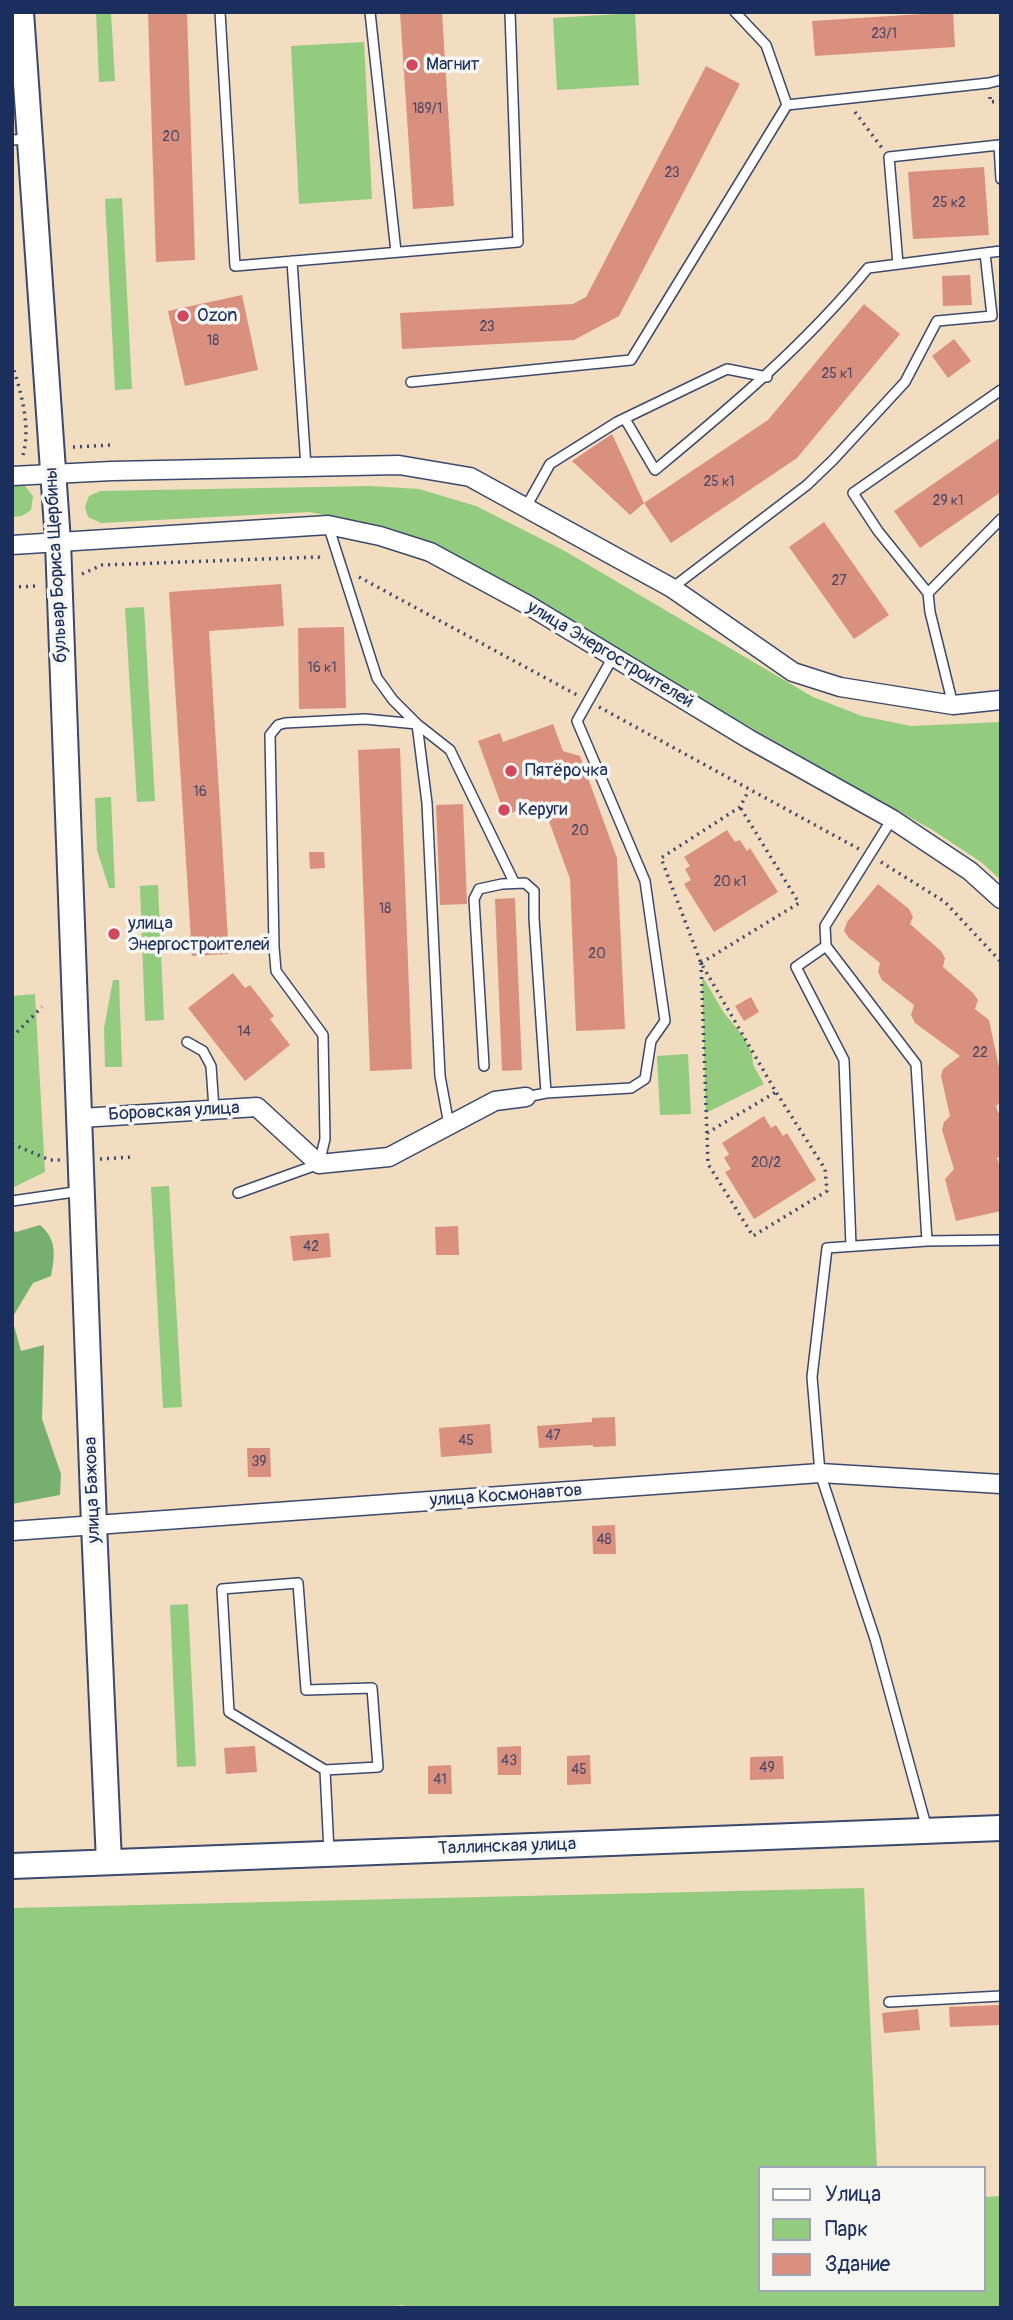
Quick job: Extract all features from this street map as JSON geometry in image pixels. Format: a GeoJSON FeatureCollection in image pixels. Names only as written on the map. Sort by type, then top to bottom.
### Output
{"type":"FeatureCollection","features":[{"type":"Feature","properties":{"kind":"street","name":"бульвар Бориса Щербины"},"geometry":{"type":"LineString","coordinates":[[21,12],[24,97],[22,139],[58,542],[80,1118]]}},
{"type":"Feature","properties":{"kind":"street"},"geometry":{"type":"LineString","coordinates":[[12,477],[399,465],[470,477],[672,587],[793,672],[840,687],[953,705],[1001,700]]}},
{"type":"Feature","properties":{"kind":"street","name":"улица Энергостроителей"},"geometry":{"type":"LineString","coordinates":[[12,545],[328,525],[380,536],[430,552],[528,605],[749,739],[892,819],[970,871],[1001,899]]}},
{"type":"Feature","properties":{"kind":"street"},"geometry":{"type":"LineString","coordinates":[[319,1164],[389,1157],[495,1101],[526,1097]]}},
{"type":"Feature","properties":{"kind":"street","name":"Боровская улица"},"geometry":{"type":"LineString","coordinates":[[80,1118],[257,1107],[319,1164]]}},
{"type":"Feature","properties":{"kind":"street","name":"улица Бажова"},"geometry":{"type":"LineString","coordinates":[[80,1118],[109,1862]]}},
{"type":"Feature","properties":{"kind":"street","name":"улица Космонавтов"},"geometry":{"type":"LineString","coordinates":[[12,1531],[820,1473],[1001,1484]]}},
{"type":"Feature","properties":{"kind":"street","name":"Таллинская улица"},"geometry":{"type":"LineString","coordinates":[[12,1866],[1001,1828]]}},
{"type":"Feature","properties":{"kind":"lane"},"geometry":{"type":"LineString","coordinates":[[220,12],[235,266],[518,242],[510,12]]}},
{"type":"Feature","properties":{"kind":"lane"},"geometry":{"type":"LineString","coordinates":[[370,12],[396,252]]}},
{"type":"Feature","properties":{"kind":"lane"},"geometry":{"type":"LineString","coordinates":[[411,382],[631,360],[786,105],[766,45],[735,12]]}},
{"type":"Feature","properties":{"kind":"lane"},"geometry":{"type":"LineString","coordinates":[[786,105],[1001,80]]}},
{"type":"Feature","properties":{"kind":"lane"},"geometry":{"type":"LineString","coordinates":[[898,264],[888,157],[999,145],[1001,180]]}},
{"type":"Feature","properties":{"kind":"lane"},"geometry":{"type":"LineString","coordinates":[[625,419],[655,470],[767,377],[869,268],[1001,251]]}},
{"type":"Feature","properties":{"kind":"lane"},"geometry":{"type":"LineString","coordinates":[[672,587],[807,485],[833,460],[905,382],[937,321],[996,317],[985,253]]}},
{"type":"Feature","properties":{"kind":"lane"},"geometry":{"type":"LineString","coordinates":[[292,261],[306,467]]}},
{"type":"Feature","properties":{"kind":"lane"},"geometry":{"type":"LineString","coordinates":[[526,507],[550,464],[625,419],[727,369],[767,377]]}},
{"type":"Feature","properties":{"kind":"lane"},"geometry":{"type":"LineString","coordinates":[[953,705],[928,593],[878,531],[853,493],[1001,390]]}},
{"type":"Feature","properties":{"kind":"lane"},"geometry":{"type":"LineString","coordinates":[[928,593],[1001,519]]}},
{"type":"Feature","properties":{"kind":"lane"},"geometry":{"type":"LineString","coordinates":[[328,525],[377,678],[393,700],[450,750],[514,882]]}},
{"type":"Feature","properties":{"kind":"lane"},"geometry":{"type":"LineString","coordinates":[[526,1097],[546,1093],[631,1088],[645,1079],[651,1041],[665,1021],[645,881],[577,721],[613,657]]}},
{"type":"Feature","properties":{"kind":"lane"},"geometry":{"type":"LineString","coordinates":[[238,1193],[319,1164],[325,1139],[323,1035],[276,971],[270,735],[278,725],[285,723],[365,719],[417,723]]}},
{"type":"Feature","properties":{"kind":"lane"},"geometry":{"type":"LineString","coordinates":[[417,723],[427,803],[440,1076],[449,1125]]}},
{"type":"Feature","properties":{"kind":"lane"},"geometry":{"type":"LineString","coordinates":[[892,819],[825,926],[826,946],[916,1064],[926,1241]]}},
{"type":"Feature","properties":{"kind":"lane"},"geometry":{"type":"LineString","coordinates":[[484,1066],[474,899],[479,889],[514,882],[525,883],[534,891],[546,1093]]}},
{"type":"Feature","properties":{"kind":"lane"},"geometry":{"type":"LineString","coordinates":[[826,946],[796,967],[844,1060],[851,1246]]}},
{"type":"Feature","properties":{"kind":"lane"},"geometry":{"type":"LineString","coordinates":[[187,1042],[203,1051],[211,1066],[214,1109]]}},
{"type":"Feature","properties":{"kind":"lane"},"geometry":{"type":"LineString","coordinates":[[12,1201],[83,1191]]}},
{"type":"Feature","properties":{"kind":"lane"},"geometry":{"type":"LineString","coordinates":[[928,1831],[875,1639],[820,1473],[812,1377],[827,1248],[926,1241],[1001,1240]]}},
{"type":"Feature","properties":{"kind":"lane"},"geometry":{"type":"LineString","coordinates":[[298,1583],[306,1690],[372,1688],[377,1767],[325,1770],[229,1712],[222,1589],[298,1583]]}},
{"type":"Feature","properties":{"kind":"lane"},"geometry":{"type":"LineString","coordinates":[[325,1770],[329,1854]]}},
{"type":"Feature","properties":{"kind":"lane"},"geometry":{"type":"LineString","coordinates":[[888,2002],[1001,1996]]}},
{"type":"Feature","properties":{"kind":"path"},"geometry":{"type":"LineString","coordinates":[[845,99],[888,157]]}},
{"type":"Feature","properties":{"kind":"path"},"geometry":{"type":"LineString","coordinates":[[12,364],[23,397],[26,447],[21,460]]}},
{"type":"Feature","properties":{"kind":"path"},"geometry":{"type":"LineString","coordinates":[[12,587],[60,584],[102,565],[318,556],[870,855],[945,902],[1001,962]]}},
{"type":"Feature","properties":{"kind":"path"},"geometry":{"type":"LineString","coordinates":[[701,963],[708,1164],[753,1236],[827,1191],[825,1169],[776,1092],[701,963],[661,858],[740,807],[750,789]]}},
{"type":"Feature","properties":{"kind":"path"},"geometry":{"type":"LineString","coordinates":[[701,963],[799,903],[740,807]]}},
{"type":"Feature","properties":{"kind":"path"},"geometry":{"type":"LineString","coordinates":[[12,1037],[42,1007]]}},
{"type":"Feature","properties":{"kind":"path"},"geometry":{"type":"LineString","coordinates":[[707,1133],[776,1092]]}},
{"type":"Feature","properties":{"kind":"green space"},"geometry":{"type":"Polygon","coordinates":[[[96,12],[111,12],[115,81],[99,82],[96,12]]]}},
{"type":"Feature","properties":{"kind":"green space"},"geometry":{"type":"Polygon","coordinates":[[[635,13],[639,85],[557,90],[553,18],[635,13]]]}},
{"type":"Feature","properties":{"kind":"green space"},"geometry":{"type":"Polygon","coordinates":[[[364,42],[372,199],[299,204],[291,46],[364,42]]]}},
{"type":"Feature","properties":{"kind":"green space"},"geometry":{"type":"Polygon","coordinates":[[[122,198],[132,389],[115,390],[105,199],[122,198]]]}},
{"type":"Feature","properties":{"kind":"green space"},"geometry":{"type":"Polygon","coordinates":[[[12,485],[25,486],[33,496],[31,510],[22,516],[12,517],[12,485]]]}},
{"type":"Feature","properties":{"kind":"green space"},"geometry":{"type":"Polygon","coordinates":[[[371,486],[419,489],[476,506],[563,550],[813,697],[862,716],[911,726],[1001,722],[1001,880],[981,862],[934,831],[424,543],[393,529],[309,512],[101,523],[88,517],[85,507],[89,496],[100,491],[371,486]]]}},
{"type":"Feature","properties":{"kind":"green space"},"geometry":{"type":"Polygon","coordinates":[[[144,607],[155,801],[137,802],[125,608],[144,607]]]}},
{"type":"Feature","properties":{"kind":"green space"},"geometry":{"type":"Polygon","coordinates":[[[111,797],[115,888],[109,888],[97,850],[95,798],[111,797]]]}},
{"type":"Feature","properties":{"kind":"green space"},"geometry":{"type":"Polygon","coordinates":[[[158,885],[164,1020],[145,1021],[140,886],[158,885]]]}},
{"type":"Feature","properties":{"kind":"green space"},"geometry":{"type":"Polygon","coordinates":[[[702,976],[724,1013],[744,1037],[752,1054],[753,1065],[764,1084],[706,1113],[702,976]]]}},
{"type":"Feature","properties":{"kind":"green space"},"geometry":{"type":"Polygon","coordinates":[[[113,980],[119,980],[122,1067],[105,1067],[104,1028],[113,980]]]}},
{"type":"Feature","properties":{"kind":"green space"},"geometry":{"type":"Polygon","coordinates":[[[35,994],[45,1172],[12,1188],[12,996],[35,994]]]}},
{"type":"Feature","properties":{"kind":"green space"},"geometry":{"type":"Polygon","coordinates":[[[688,1054],[691,1114],[660,1115],[657,1056],[688,1054]]]}},
{"type":"Feature","properties":{"kind":"green space"},"geometry":{"type":"Polygon","coordinates":[[[169,1186],[182,1407],[163,1408],[151,1187],[169,1186]]]}},
{"type":"Feature","properties":{"kind":"green space"},"geometry":{"type":"Polygon","coordinates":[[[40,1225],[52,1242],[51,1276],[33,1283],[12,1318],[12,1230],[16,1232],[40,1225]]]}},
{"type":"Feature","properties":{"kind":"green space"},"geometry":{"type":"Polygon","coordinates":[[[12,1318],[21,1351],[44,1345],[42,1419],[61,1474],[60,1495],[12,1504],[12,1318]]]}},
{"type":"Feature","properties":{"kind":"green space"},"geometry":{"type":"Polygon","coordinates":[[[188,1604],[196,1766],[177,1767],[170,1605],[188,1604]]]}},
{"type":"Feature","properties":{"kind":"green space"},"geometry":{"type":"Polygon","coordinates":[[[864,1888],[877,2166],[758,2166],[758,2292],[985,2292],[985,2197],[1001,2196],[1001,2308],[404,2308],[403,2305],[380,2308],[12,2308],[12,1908],[864,1888]]]}},
{"type":"Feature","properties":{"kind":"building"},"geometry":{"type":"Polygon","coordinates":[[[187,12],[195,260],[156,262],[148,13],[187,12]]]}},
{"type":"Feature","properties":{"kind":"building"},"geometry":{"type":"Polygon","coordinates":[[[400,12],[442,12],[454,206],[413,209],[400,12]]]}},
{"type":"Feature","properties":{"kind":"building"},"geometry":{"type":"Polygon","coordinates":[[[953,12],[955,47],[815,56],[812,21],[953,12]]]}},
{"type":"Feature","properties":{"kind":"building"},"geometry":{"type":"Polygon","coordinates":[[[706,66],[740,84],[619,316],[574,340],[402,349],[400,313],[573,304],[586,297],[706,66]]]}},
{"type":"Feature","properties":{"kind":"building"},"geometry":{"type":"Polygon","coordinates":[[[984,167],[989,235],[913,239],[908,172],[984,167]]]}},
{"type":"Feature","properties":{"kind":"building"},"geometry":{"type":"Polygon","coordinates":[[[970,275],[972,305],[943,306],[942,276],[970,275]]]}},
{"type":"Feature","properties":{"kind":"building"},"geometry":{"type":"Polygon","coordinates":[[[242,295],[258,370],[185,386],[168,311],[242,295]]]}},
{"type":"Feature","properties":{"kind":"building"},"geometry":{"type":"Polygon","coordinates":[[[864,304],[900,334],[797,458],[671,543],[644,503],[768,420],[864,304]]]}},
{"type":"Feature","properties":{"kind":"building"},"geometry":{"type":"Polygon","coordinates":[[[954,339],[971,361],[948,378],[932,356],[954,339]]]}},
{"type":"Feature","properties":{"kind":"building"},"geometry":{"type":"Polygon","coordinates":[[[612,434],[644,503],[630,515],[572,461],[612,434]]]}},
{"type":"Feature","properties":{"kind":"building"},"geometry":{"type":"Polygon","coordinates":[[[1001,437],[1001,492],[920,548],[894,511],[1001,437]]]}},
{"type":"Feature","properties":{"kind":"building"},"geometry":{"type":"Polygon","coordinates":[[[824,522],[889,615],[854,639],[789,547],[824,522]]]}},
{"type":"Feature","properties":{"kind":"building"},"geometry":{"type":"Polygon","coordinates":[[[281,584],[284,626],[209,631],[229,954],[192,956],[169,592],[281,584]]]}},
{"type":"Feature","properties":{"kind":"building"},"geometry":{"type":"Polygon","coordinates":[[[344,627],[346,708],[299,709],[298,628],[344,627]]]}},
{"type":"Feature","properties":{"kind":"building"},"geometry":{"type":"Polygon","coordinates":[[[553,724],[563,751],[580,756],[617,858],[625,1029],[576,1031],[570,879],[542,802],[505,815],[478,741],[500,733],[503,742],[553,724]]]}},
{"type":"Feature","properties":{"kind":"building"},"geometry":{"type":"Polygon","coordinates":[[[400,748],[412,1069],[370,1071],[358,750],[400,748]]]}},
{"type":"Feature","properties":{"kind":"building"},"geometry":{"type":"Polygon","coordinates":[[[463,804],[467,904],[440,905],[436,805],[463,804]]]}},
{"type":"Feature","properties":{"kind":"building"},"geometry":{"type":"Polygon","coordinates":[[[727,830],[735,842],[740,840],[747,851],[750,848],[778,892],[714,932],[684,884],[691,880],[685,869],[690,866],[684,857],[727,830]]]}},
{"type":"Feature","properties":{"kind":"building"},"geometry":{"type":"Polygon","coordinates":[[[309,852],[324,852],[325,868],[310,869],[309,852]]]}},
{"type":"Feature","properties":{"kind":"building"},"geometry":{"type":"Polygon","coordinates":[[[878,884],[909,909],[913,917],[910,924],[941,951],[945,958],[943,967],[973,993],[978,1000],[975,1009],[989,1020],[1001,1077],[1001,1102],[996,1106],[1001,1120],[1001,1156],[997,1158],[1001,1170],[1001,1211],[956,1221],[945,1179],[954,1169],[942,1130],[944,1122],[950,1116],[941,1076],[943,1069],[960,1056],[915,1023],[911,1015],[914,1005],[882,980],[878,972],[880,963],[844,931],[847,922],[878,884]]]}},
{"type":"Feature","properties":{"kind":"building"},"geometry":{"type":"Polygon","coordinates":[[[515,898],[522,1070],[502,1071],[495,899],[515,898]]]}},
{"type":"Feature","properties":{"kind":"building"},"geometry":{"type":"Polygon","coordinates":[[[233,973],[245,988],[250,985],[274,1016],[270,1019],[290,1045],[245,1081],[188,1008],[233,973]]]}},
{"type":"Feature","properties":{"kind":"building"},"geometry":{"type":"Polygon","coordinates":[[[751,997],[759,1012],[744,1021],[735,1006],[751,997]]]}},
{"type":"Feature","properties":{"kind":"building"},"geometry":{"type":"Polygon","coordinates":[[[764,1116],[771,1128],[776,1125],[783,1136],[787,1133],[816,1180],[754,1219],[725,1172],[731,1169],[724,1158],[729,1154],[722,1143],[764,1116]]]}},
{"type":"Feature","properties":{"kind":"building"},"geometry":{"type":"Polygon","coordinates":[[[458,1226],[459,1255],[436,1255],[435,1227],[458,1226]]]}},
{"type":"Feature","properties":{"kind":"building"},"geometry":{"type":"Polygon","coordinates":[[[329,1233],[331,1257],[293,1261],[290,1236],[329,1233]]]}},
{"type":"Feature","properties":{"kind":"building"},"geometry":{"type":"Polygon","coordinates":[[[615,1417],[616,1446],[539,1448],[537,1426],[592,1422],[592,1418],[615,1417]]]}},
{"type":"Feature","properties":{"kind":"building"},"geometry":{"type":"Polygon","coordinates":[[[490,1424],[492,1453],[441,1457],[439,1428],[490,1424]]]}},
{"type":"Feature","properties":{"kind":"building"},"geometry":{"type":"Polygon","coordinates":[[[247,1448],[270,1448],[271,1477],[248,1477],[247,1448]]]}},
{"type":"Feature","properties":{"kind":"building"},"geometry":{"type":"Polygon","coordinates":[[[615,1525],[616,1554],[593,1554],[592,1526],[615,1525]]]}},
{"type":"Feature","properties":{"kind":"building"},"geometry":{"type":"Polygon","coordinates":[[[255,1746],[257,1772],[226,1774],[224,1748],[255,1746]]]}},
{"type":"Feature","properties":{"kind":"building"},"geometry":{"type":"Polygon","coordinates":[[[521,1746],[521,1775],[498,1775],[497,1747],[521,1746]]]}},
{"type":"Feature","properties":{"kind":"building"},"geometry":{"type":"Polygon","coordinates":[[[590,1755],[591,1784],[567,1785],[567,1756],[590,1755]]]}},
{"type":"Feature","properties":{"kind":"building"},"geometry":{"type":"Polygon","coordinates":[[[783,1756],[784,1779],[750,1780],[750,1757],[783,1756]]]}},
{"type":"Feature","properties":{"kind":"building"},"geometry":{"type":"Polygon","coordinates":[[[451,1765],[452,1794],[428,1794],[428,1766],[451,1765]]]}},
{"type":"Feature","properties":{"kind":"building"},"geometry":{"type":"Polygon","coordinates":[[[1001,2005],[1001,2025],[950,2027],[949,2007],[1001,2005]]]}},
{"type":"Feature","properties":{"kind":"building"},"geometry":{"type":"Polygon","coordinates":[[[918,2009],[920,2030],[884,2033],[882,2013],[918,2009]]]}},
{"type":"Feature","properties":{"kind":"place","name":"Магнит"},"geometry":{"type":"Point","coordinates":[412,65]}},
{"type":"Feature","properties":{"kind":"place","name":"Ozon"},"geometry":{"type":"Point","coordinates":[183,316]}},
{"type":"Feature","properties":{"kind":"place","name":"Пятёрочка"},"geometry":{"type":"Point","coordinates":[511,771]}},
{"type":"Feature","properties":{"kind":"place","name":"Керуги"},"geometry":{"type":"Point","coordinates":[504,810]}},
{"type":"Feature","properties":{"kind":"place","name":"улица Энергостроителей"},"geometry":{"type":"Point","coordinates":[114,934]}}]}
